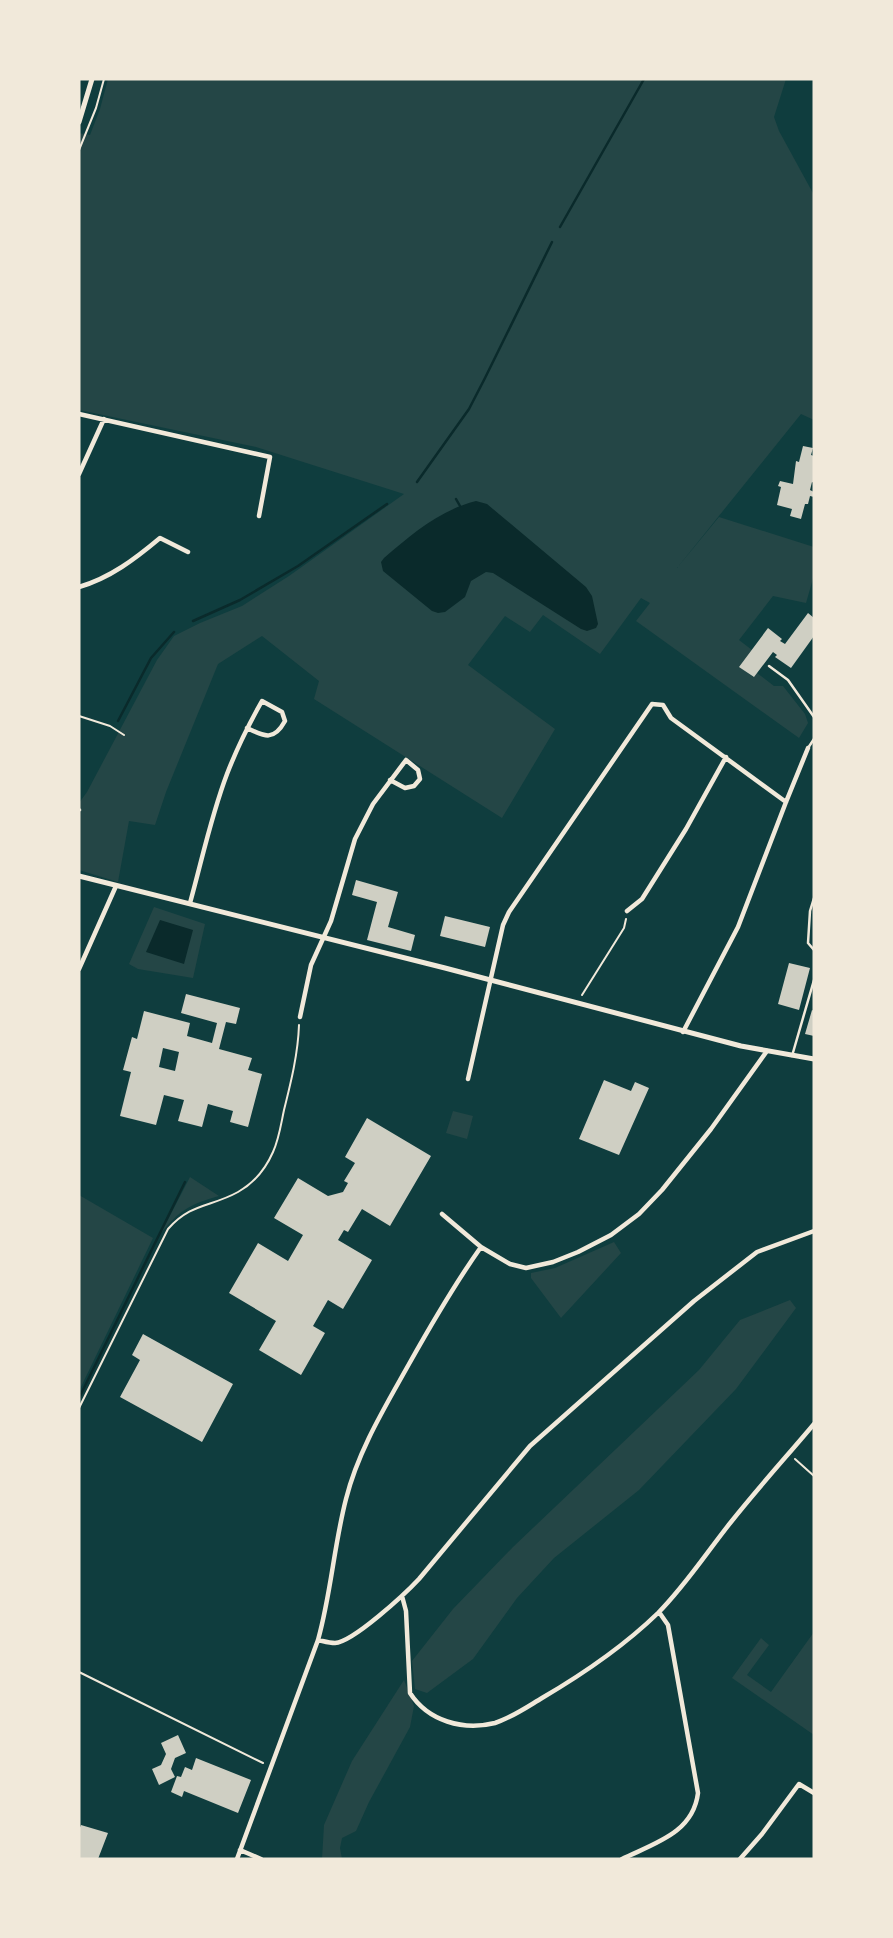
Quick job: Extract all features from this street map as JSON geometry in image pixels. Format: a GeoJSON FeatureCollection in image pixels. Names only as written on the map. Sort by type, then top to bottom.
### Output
{"type":"FeatureCollection","features":[{"type":"Feature","properties":{"kind":"street"},"geometry":{"type":"LineString","coordinates":[[79,122],[92,79]]}},
{"type":"Feature","properties":{"kind":"street"},"geometry":{"type":"LineString","coordinates":[[79,414],[270,457],[259,516]]}},
{"type":"Feature","properties":{"kind":"street"},"geometry":{"type":"LineString","coordinates":[[79,474],[104,419]]}},
{"type":"Feature","properties":{"kind":"street"},"geometry":{"type":"LineString","coordinates":[[79,587],[133,561],[160,538],[188,552]]}},
{"type":"Feature","properties":{"kind":"street"},"geometry":{"type":"LineString","coordinates":[[191,903],[213,817],[247,728],[262,701],[282,712],[285,721],[280,730],[272,736],[247,728]]}},
{"type":"Feature","properties":{"kind":"street"},"geometry":{"type":"LineString","coordinates":[[468,1080],[503,925],[509,912],[652,704],[663,705],[671,718],[786,802]]}},
{"type":"Feature","properties":{"kind":"street"},"geometry":{"type":"LineString","coordinates":[[682,1032],[738,927],[808,748]]}},
{"type":"Feature","properties":{"kind":"street"},"geometry":{"type":"LineString","coordinates":[[627,911],[642,899],[686,829],[726,757]]}},
{"type":"Feature","properties":{"kind":"street"},"geometry":{"type":"LineString","coordinates":[[300,1017],[311,965],[331,920],[355,839],[373,804],[390,780],[406,760],[418,770],[420,779],[414,786],[405,788],[390,780]]}},
{"type":"Feature","properties":{"kind":"street"},"geometry":{"type":"LineString","coordinates":[[79,876],[682,1032],[814,1059]]}},
{"type":"Feature","properties":{"kind":"street"},"geometry":{"type":"LineString","coordinates":[[79,969],[116,886]]}},
{"type":"Feature","properties":{"kind":"street"},"geometry":{"type":"LineString","coordinates":[[442,1214],[481,1247],[510,1264],[526,1268],[578,1252],[611,1235],[639,1214],[662,1190],[767,1051]]}},
{"type":"Feature","properties":{"kind":"street"},"geometry":{"type":"LineString","coordinates":[[318,1640],[335,1643],[349,1638],[402,1596],[530,1446],[694,1301],[757,1252],[814,1231]]}},
{"type":"Feature","properties":{"kind":"street"},"geometry":{"type":"LineString","coordinates":[[237,1859],[318,1640],[346,1497],[364,1449],[453,1287],[481,1247]]}},
{"type":"Feature","properties":{"kind":"street"},"geometry":{"type":"LineString","coordinates":[[402,1596],[406,1611],[410,1693],[421,1707],[446,1722],[467,1726],[496,1723],[570,1682],[659,1612],[814,1424]]}},
{"type":"Feature","properties":{"kind":"street"},"geometry":{"type":"LineString","coordinates":[[622,1859],[675,1832],[684,1825],[696,1808],[698,1793],[668,1625],[659,1612]]}},
{"type":"Feature","properties":{"kind":"street"},"geometry":{"type":"LineString","coordinates":[[740,1859],[799,1784],[814,1793]]}},
{"type":"Feature","properties":{"kind":"street"},"geometry":{"type":"LineString","coordinates":[[240,1850],[261,1859]]}},
{"type":"Feature","properties":{"kind":"lane"},"geometry":{"type":"LineString","coordinates":[[769,666],[788,680],[814,717]]}},
{"type":"Feature","properties":{"kind":"lane"},"geometry":{"type":"LineString","coordinates":[[808,748],[814,739]]}},
{"type":"Feature","properties":{"kind":"lane"},"geometry":{"type":"LineString","coordinates":[[814,898],[810,911],[808,943],[814,950]]}},
{"type":"Feature","properties":{"kind":"lane"},"geometry":{"type":"LineString","coordinates":[[792,1056],[814,980]]}},
{"type":"Feature","properties":{"kind":"path"},"geometry":{"type":"LineString","coordinates":[[79,150],[104,79]]}},
{"type":"Feature","properties":{"kind":"path"},"geometry":{"type":"LineString","coordinates":[[79,716],[110,726],[124,735]]}},
{"type":"Feature","properties":{"kind":"path"},"geometry":{"type":"LineString","coordinates":[[578,1003],[624,928],[627,911]]}},
{"type":"Feature","properties":{"kind":"path"},"geometry":{"type":"LineString","coordinates":[[79,1408],[168,1229],[192,1209],[237,1193],[257,1177],[267,1164],[279,1135],[298,1052],[300,1017]]}},
{"type":"Feature","properties":{"kind":"path"},"geometry":{"type":"LineString","coordinates":[[788,1454],[814,1476]]}},
{"type":"Feature","properties":{"kind":"path"},"geometry":{"type":"LineString","coordinates":[[79,1672],[271,1767]]}},
{"type":"Feature","properties":{"kind":"shaded area"},"geometry":{"type":"Polygon","coordinates":[[[108,79],[786,79],[774,117],[814,195],[814,420],[801,414],[677,568],[719,517],[814,547],[814,575],[806,603],[773,596],[739,640],[752,650],[740,667],[753,677],[757,673],[774,686],[783,686],[805,714],[808,723],[799,738],[636,621],[650,603],[641,598],[600,654],[543,615],[530,632],[505,616],[468,665],[555,729],[502,818],[314,699],[319,681],[262,636],[218,664],[155,825],[129,821],[118,882],[79,870],[79,803],[157,660],[174,636],[242,606],[404,494],[256,447],[79,410],[79,133],[90,135],[108,79]]]}},
{"type":"Feature","properties":{"kind":"shaded area"},"geometry":{"type":"Polygon","coordinates":[[[476,501],[487,504],[586,587],[592,596],[598,624],[596,628],[587,631],[581,629],[493,573],[486,572],[471,581],[465,597],[445,612],[438,613],[383,571],[381,562],[384,558],[416,532],[450,510],[476,501]]]}},
{"type":"Feature","properties":{"kind":"shaded area"},"geometry":{"type":"Polygon","coordinates":[[[154,907],[205,924],[193,978],[138,969],[129,964],[154,907]]]}},
{"type":"Feature","properties":{"kind":"shaded area"},"geometry":{"type":"Polygon","coordinates":[[[160,920],[193,930],[184,964],[146,952],[160,920]]]}},
{"type":"Feature","properties":{"kind":"shaded area"},"geometry":{"type":"Polygon","coordinates":[[[453,1111],[473,1116],[467,1139],[446,1133],[453,1111]]]}},
{"type":"Feature","properties":{"kind":"shaded area"},"geometry":{"type":"Polygon","coordinates":[[[190,1177],[219,1196],[186,1209],[161,1233],[190,1177]]]}},
{"type":"Feature","properties":{"kind":"shaded area"},"geometry":{"type":"Polygon","coordinates":[[[79,1195],[153,1238],[79,1391],[79,1195]]]}},
{"type":"Feature","properties":{"kind":"shaded area"},"geometry":{"type":"Polygon","coordinates":[[[614,1242],[621,1253],[561,1318],[531,1278],[531,1273],[555,1268],[614,1242]]]}},
{"type":"Feature","properties":{"kind":"shaded area"},"geometry":{"type":"Polygon","coordinates":[[[790,1300],[796,1308],[736,1389],[639,1490],[554,1558],[517,1598],[473,1659],[427,1693],[415,1689],[412,1661],[453,1609],[513,1547],[699,1370],[740,1320],[790,1300]]]}},
{"type":"Feature","properties":{"kind":"shaded area"},"geometry":{"type":"Polygon","coordinates":[[[814,1632],[814,1735],[732,1678],[761,1638],[769,1645],[747,1675],[771,1692],[814,1632]]]}},
{"type":"Feature","properties":{"kind":"shaded area"},"geometry":{"type":"Polygon","coordinates":[[[404,1680],[414,1706],[410,1727],[356,1831],[342,1838],[342,1859],[322,1859],[324,1825],[352,1761],[404,1680]]]}},
{"type":"Feature","properties":{"kind":"building"},"geometry":{"type":"Polygon","coordinates":[[[803,446],[813,448],[811,455],[814,456],[814,483],[812,482],[810,490],[814,492],[814,497],[810,496],[808,504],[805,504],[801,519],[790,516],[792,509],[777,505],[780,481],[793,484],[796,461],[799,462],[803,446]]]}},
{"type":"Feature","properties":{"kind":"building"},"geometry":{"type":"Polygon","coordinates":[[[808,613],[814,618],[814,636],[791,668],[775,657],[777,655],[773,652],[754,677],[739,667],[768,628],[785,644],[808,613]]]}},
{"type":"Feature","properties":{"kind":"building"},"geometry":{"type":"Polygon","coordinates":[[[356,880],[398,892],[388,927],[415,935],[411,951],[367,940],[377,902],[352,895],[356,880]]]}},
{"type":"Feature","properties":{"kind":"building"},"geometry":{"type":"Polygon","coordinates":[[[445,916],[490,927],[485,947],[440,936],[445,916]]]}},
{"type":"Feature","properties":{"kind":"building"},"geometry":{"type":"Polygon","coordinates":[[[789,963],[810,968],[799,1010],[778,1004],[789,963]]]}},
{"type":"Feature","properties":{"kind":"building"},"geometry":{"type":"Polygon","coordinates":[[[186,994],[240,1008],[236,1024],[226,1022],[219,1049],[252,1058],[248,1070],[262,1074],[248,1127],[230,1122],[233,1111],[208,1104],[202,1127],[178,1121],[184,1100],[164,1095],[156,1125],[120,1116],[131,1072],[123,1070],[132,1037],[137,1039],[144,1011],[190,1023],[187,1036],[212,1043],[217,1023],[181,1013],[186,994]],[[163,1048],[159,1067],[175,1071],[179,1052],[163,1048]]]}},
{"type":"Feature","properties":{"kind":"building"},"geometry":{"type":"Polygon","coordinates":[[[812,1010],[814,1011],[814,1036],[805,1034],[812,1010]]]}},
{"type":"Feature","properties":{"kind":"building"},"geometry":{"type":"Polygon","coordinates":[[[604,1080],[631,1091],[635,1082],[649,1088],[619,1155],[579,1139],[604,1080]]]}},
{"type":"Feature","properties":{"kind":"building"},"geometry":{"type":"Polygon","coordinates":[[[367,1118],[431,1156],[390,1226],[362,1209],[348,1232],[344,1230],[338,1240],[372,1260],[343,1309],[328,1300],[313,1326],[325,1333],[301,1375],[259,1350],[276,1321],[229,1293],[258,1243],[288,1261],[303,1235],[274,1218],[298,1178],[328,1196],[343,1192],[348,1183],[344,1181],[355,1163],[345,1157],[367,1118]]]}},
{"type":"Feature","properties":{"kind":"building"},"geometry":{"type":"Polygon","coordinates":[[[143,1334],[233,1384],[202,1442],[120,1397],[140,1360],[132,1355],[143,1334]]]}},
{"type":"Feature","properties":{"kind":"building"},"geometry":{"type":"Polygon","coordinates":[[[178,1735],[186,1753],[175,1758],[171,1769],[175,1777],[159,1785],[152,1769],[161,1765],[166,1754],[161,1743],[178,1735]]]}},
{"type":"Feature","properties":{"kind":"building"},"geometry":{"type":"Polygon","coordinates":[[[196,1758],[251,1780],[238,1813],[184,1791],[182,1797],[171,1792],[177,1776],[181,1777],[185,1767],[192,1770],[196,1758]]]}},
{"type":"Feature","properties":{"kind":"building"},"geometry":{"type":"Polygon","coordinates":[[[81,1825],[108,1833],[98,1859],[79,1859],[81,1825]]]}},
{"type":"Feature","properties":{"kind":"waterway"},"geometry":{"type":"LineString","coordinates":[[560,227],[644,79]]}},
{"type":"Feature","properties":{"kind":"waterway"},"geometry":{"type":"LineString","coordinates":[[417,482],[469,409],[552,242]]}},
{"type":"Feature","properties":{"kind":"waterway"},"geometry":{"type":"LineString","coordinates":[[456,499],[460,506]]}},
{"type":"Feature","properties":{"kind":"waterway"},"geometry":{"type":"LineString","coordinates":[[193,621],[240,600],[298,566],[387,504]]}},
{"type":"Feature","properties":{"kind":"waterway"},"geometry":{"type":"LineString","coordinates":[[118,721],[151,658],[174,632]]}},
{"type":"Feature","properties":{"kind":"waterway"},"geometry":{"type":"LineString","coordinates":[[79,1398],[185,1182]]}}]}
